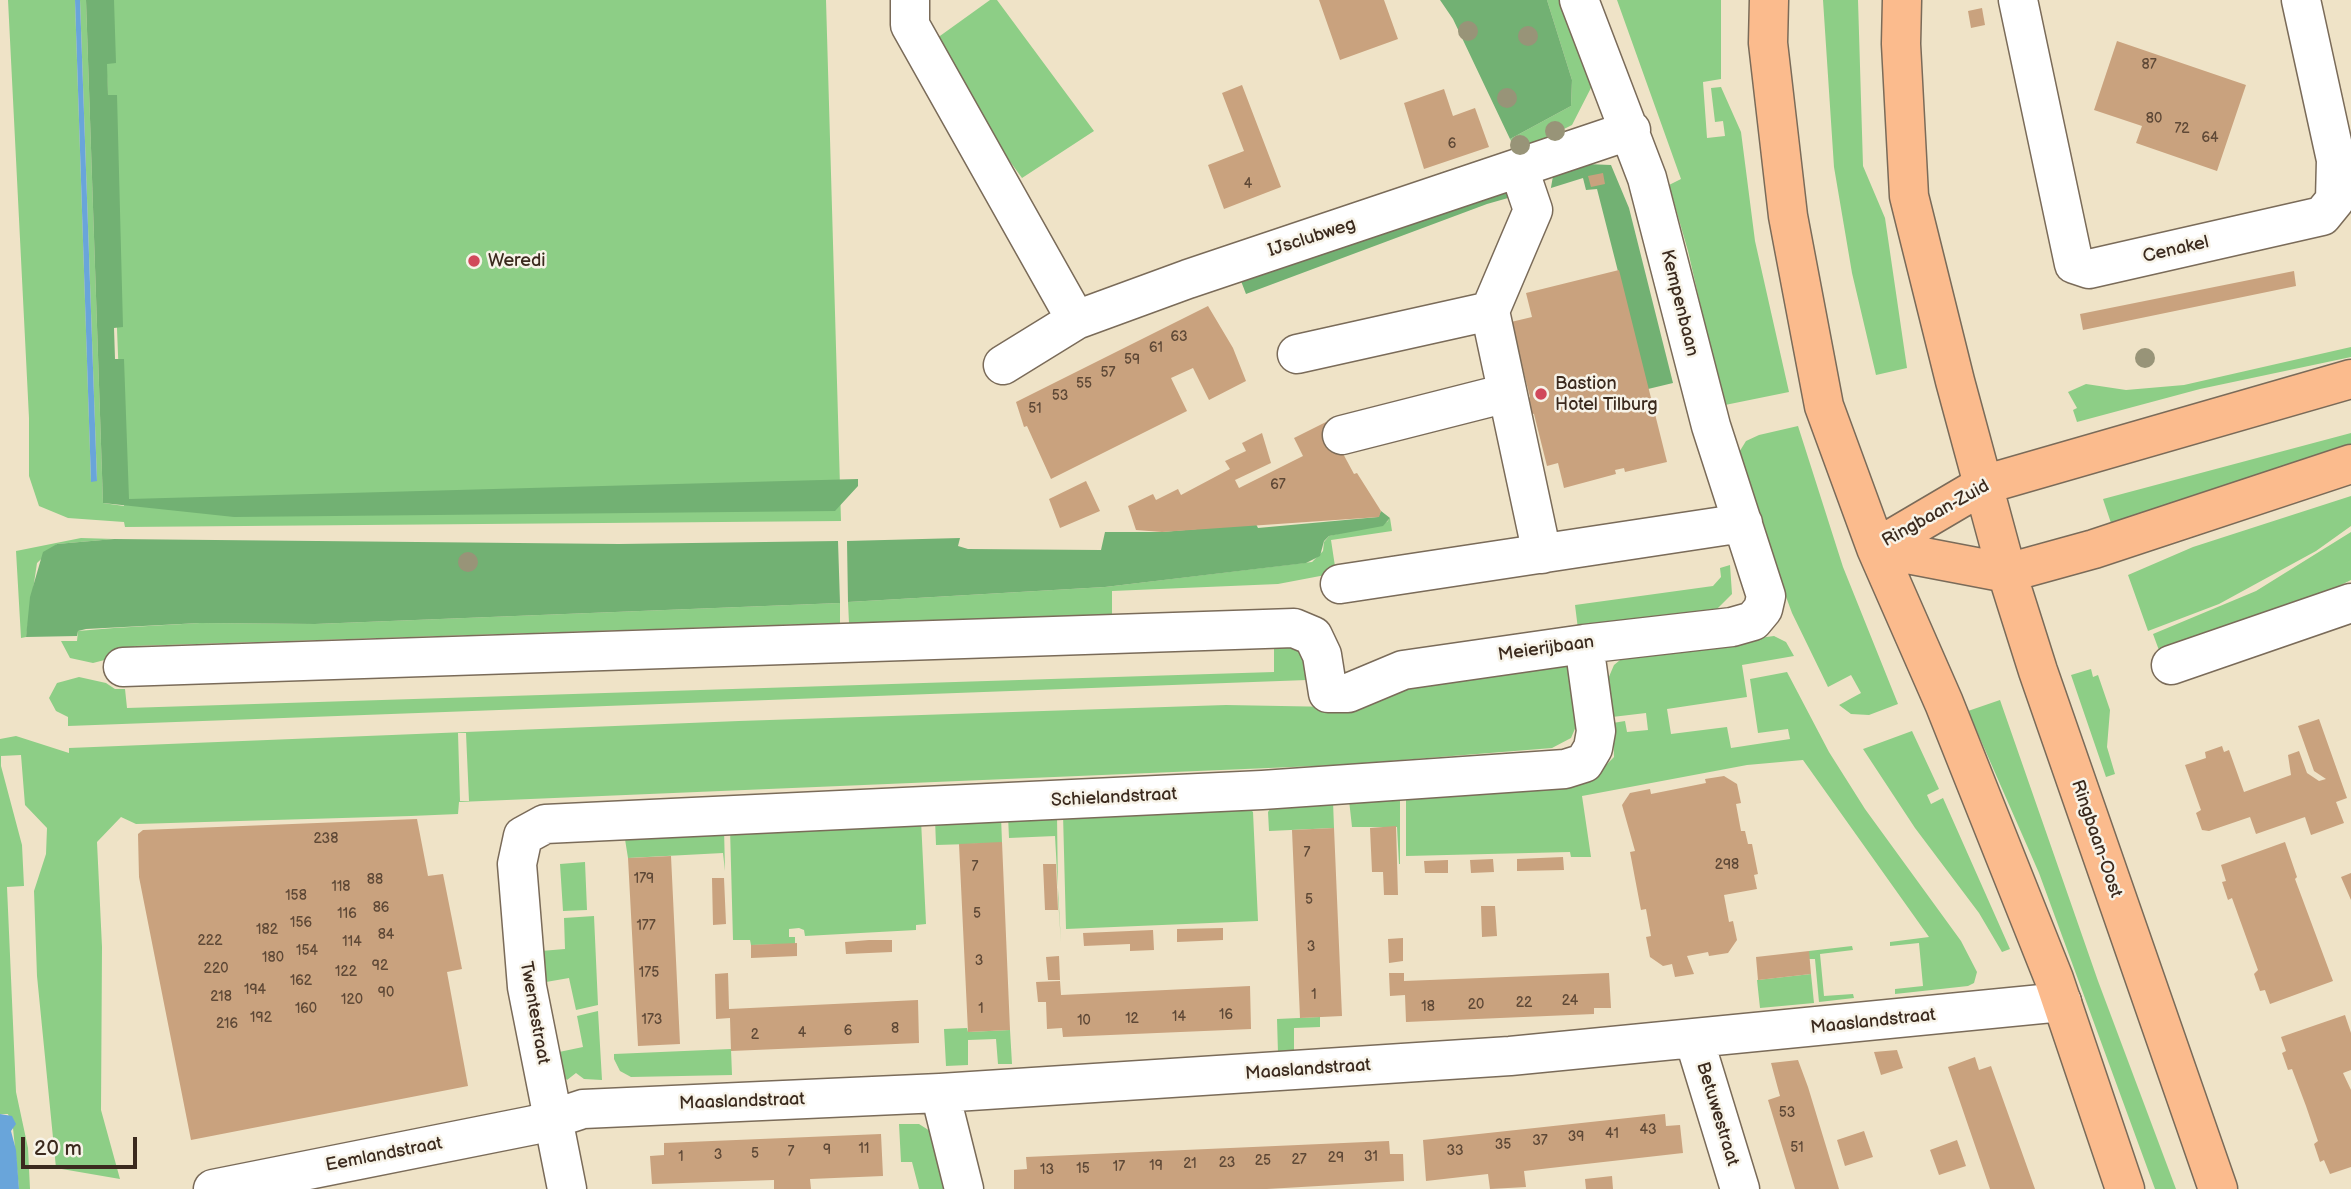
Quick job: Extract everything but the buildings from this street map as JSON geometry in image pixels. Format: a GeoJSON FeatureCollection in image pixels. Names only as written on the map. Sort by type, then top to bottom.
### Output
{"type":"FeatureCollection","features":[{"type":"Feature","properties":{"kind":"main road"},"geometry":{"type":"LineString","coordinates":[[1769,0],[1768,43],[1788,216],[1824,405],[1876,548],[1944,703],[2062,1002],[2125,1189]]}},
{"type":"Feature","properties":{"kind":"main road"},"geometry":{"type":"LineString","coordinates":[[1902,0],[1901,44],[1909,196],[1983,485]]}},
{"type":"Feature","properties":{"kind":"main road","name":"Ringbaan-Zuid"},"geometry":{"type":"LineString","coordinates":[[1876,548],[1983,485],[2351,379]]}},
{"type":"Feature","properties":{"kind":"main road","name":"Ringbaan-Zuid"},"geometry":{"type":"LineString","coordinates":[[1876,548],[2007,573],[2094,549],[2351,464]]}},
{"type":"Feature","properties":{"kind":"main road","name":"Ringbaan-Oost"},"geometry":{"type":"LineString","coordinates":[[1983,485],[2007,573],[2045,693],[2218,1189]]}},
{"type":"Feature","properties":{"kind":"street"},"geometry":{"type":"LineString","coordinates":[[910,0],[910,25],[1076,320]]}},
{"type":"Feature","properties":{"kind":"street","name":"Kempenbaan"},"geometry":{"type":"LineString","coordinates":[[1579,0],[1631,130],[1647,178],[1711,426],[1766,596],[1763,609]]}},
{"type":"Feature","properties":{"kind":"street","name":"Cenakel"},"geometry":{"type":"LineString","coordinates":[[2018,0],[2074,264],[2089,269],[2322,216],[2343,199],[2301,0]]}},
{"type":"Feature","properties":{"kind":"street","name":"IJsclubweg"},"geometry":{"type":"LineString","coordinates":[[1003,365],[1076,320],[1188,279],[1631,130]]}},
{"type":"Feature","properties":{"kind":"street"},"geometry":{"type":"LineString","coordinates":[[1519,169],[1533,210],[1490,311],[1542,554]]}},
{"type":"Feature","properties":{"kind":"street"},"geometry":{"type":"LineString","coordinates":[[1297,354],[1490,311]]}},
{"type":"Feature","properties":{"kind":"street"},"geometry":{"type":"LineString","coordinates":[[1342,435],[1507,393]]}},
{"type":"Feature","properties":{"kind":"street"},"geometry":{"type":"LineString","coordinates":[[1340,584],[1743,523]]}},
{"type":"Feature","properties":{"kind":"street"},"geometry":{"type":"LineString","coordinates":[[2171,664],[2351,603]]}},
{"type":"Feature","properties":{"kind":"street","name":"Meierijbaan"},"geometry":{"type":"LineString","coordinates":[[123,667],[1294,628],[1313,636],[1322,655],[1328,693],[1348,693],[1403,670],[1584,644],[1732,627],[1753,621],[1763,609]]}},
{"type":"Feature","properties":{"kind":"street","name":"Schielandstraat"},"geometry":{"type":"LineString","coordinates":[[523,836],[545,824],[1262,790],[1565,769],[1584,763],[1593,748],[1596,731],[1584,644]]}},
{"type":"Feature","properties":{"kind":"street","name":"Twentestraat"},"geometry":{"type":"LineString","coordinates":[[523,836],[517,864],[527,987],[567,1189]]}},
{"type":"Feature","properties":{"kind":"street","name":"Maaslandstraat"},"geometry":{"type":"LineString","coordinates":[[554,1118],[593,1108],[940,1093],[1510,1056],[2062,1002]]}},
{"type":"Feature","properties":{"kind":"street","name":"Betuwestraat"},"geometry":{"type":"LineString","coordinates":[[1694,1039],[1740,1189]]}},
{"type":"Feature","properties":{"kind":"street"},"geometry":{"type":"LineString","coordinates":[[940,1093],[964,1189]]}},
{"type":"Feature","properties":{"kind":"street","name":"Eemlandstraat"},"geometry":{"type":"LineString","coordinates":[[213,1189],[254,1185],[534,1125],[554,1118]]}},
{"type":"Feature","properties":{"kind":"green space","name":"Weredi"},"geometry":{"type":"Polygon","coordinates":[[[8,0],[75,0],[91,481],[97,481],[80,0],[86,0],[103,503],[124,506],[104,0],[826,0],[841,521],[125,527],[124,522],[68,518],[39,506],[29,476],[29,418],[8,0]]]}},
{"type":"Feature","properties":{"kind":"green space"},"geometry":{"type":"Polygon","coordinates":[[[86,0],[114,0],[116,63],[107,64],[108,95],[117,95],[123,327],[114,328],[115,359],[124,359],[129,499],[858,479],[858,486],[835,511],[234,517],[103,503],[86,0]]]}},
{"type":"Feature","properties":{"kind":"green space"},"geometry":{"type":"Polygon","coordinates":[[[990,0],[997,0],[1094,131],[1022,178],[926,46],[990,0]]]}},
{"type":"Feature","properties":{"kind":"green space"},"geometry":{"type":"Polygon","coordinates":[[[1440,0],[1547,0],[1572,80],[1571,106],[1510,139],[1453,19],[1440,0]]]}},
{"type":"Feature","properties":{"kind":"green space"},"geometry":{"type":"Polygon","coordinates":[[[1547,0],[1566,0],[1594,82],[1572,125],[1538,142],[1515,149],[1510,139],[1571,106],[1572,80],[1547,0]]]}},
{"type":"Feature","properties":{"kind":"green space"},"geometry":{"type":"Polygon","coordinates":[[[1617,0],[1721,0],[1721,79],[1703,82],[1707,138],[1725,136],[1723,121],[1715,122],[1711,88],[1721,87],[1741,132],[1755,241],[1789,392],[1725,405],[1722,399],[1688,251],[1669,185],[1681,179],[1617,0]]]}},
{"type":"Feature","properties":{"kind":"green space"},"geometry":{"type":"Polygon","coordinates":[[[1823,0],[1858,0],[1863,166],[1885,218],[1907,368],[1876,375],[1852,273],[1834,167],[1823,0]]]}},
{"type":"Feature","properties":{"kind":"green space"},"geometry":{"type":"Polygon","coordinates":[[[1586,164],[1611,165],[1629,208],[1673,383],[1648,389],[1597,189],[1586,190],[1583,178],[1551,188],[1550,193],[1553,176],[1586,164]]]}},
{"type":"Feature","properties":{"kind":"green space"},"geometry":{"type":"Polygon","coordinates":[[[1499,186],[1515,196],[1246,294],[1241,281],[1499,186]]]}},
{"type":"Feature","properties":{"kind":"green space"},"geometry":{"type":"Polygon","coordinates":[[[2351,347],[2351,357],[2200,389],[2077,422],[2073,410],[2077,408],[2068,392],[2086,384],[2126,390],[2184,385],[2351,347]]]}},
{"type":"Feature","properties":{"kind":"green space"},"geometry":{"type":"Polygon","coordinates":[[[1798,426],[1843,567],[1898,704],[1869,715],[1851,714],[1839,705],[1861,693],[1851,675],[1828,687],[1792,613],[1739,469],[1738,454],[1746,441],[1759,435],[1798,426]]]}},
{"type":"Feature","properties":{"kind":"green space"},"geometry":{"type":"Polygon","coordinates":[[[2351,433],[2351,453],[2112,526],[2103,499],[2351,433]]]}},
{"type":"Feature","properties":{"kind":"green space"},"geometry":{"type":"Polygon","coordinates":[[[2351,496],[2351,526],[2316,551],[2219,604],[2148,631],[2128,575],[2193,547],[2351,496]]]}},
{"type":"Feature","properties":{"kind":"green space"},"geometry":{"type":"Polygon","coordinates":[[[1381,511],[1390,518],[1383,526],[1329,536],[1324,541],[1320,556],[1306,563],[1105,587],[848,602],[847,541],[960,538],[958,546],[968,549],[1101,550],[1105,532],[1162,532],[1256,524],[1258,528],[1378,517],[1381,511]]]}},
{"type":"Feature","properties":{"kind":"green space"},"geometry":{"type":"Polygon","coordinates":[[[1390,518],[1392,531],[1331,540],[1336,573],[1278,584],[1112,591],[1112,620],[849,623],[848,602],[1105,587],[1312,562],[1323,551],[1324,542],[1329,536],[1387,522],[1390,518]]]}},
{"type":"Feature","properties":{"kind":"green space"},"geometry":{"type":"Polygon","coordinates":[[[2351,532],[2351,580],[2315,598],[2160,653],[2153,634],[2256,591],[2351,532]]]}},
{"type":"Feature","properties":{"kind":"green space"},"geometry":{"type":"Polygon","coordinates":[[[81,538],[114,539],[57,544],[37,563],[26,637],[21,638],[16,551],[81,538]]]}},
{"type":"Feature","properties":{"kind":"green space"},"geometry":{"type":"Polygon","coordinates":[[[114,539],[619,544],[838,541],[840,603],[315,624],[200,623],[86,629],[78,631],[77,636],[26,637],[30,597],[43,552],[57,544],[114,539]]]}},
{"type":"Feature","properties":{"kind":"green space"},"geometry":{"type":"Polygon","coordinates":[[[1730,565],[1732,594],[1716,610],[1578,629],[1575,605],[1713,586],[1721,577],[1720,568],[1730,565]]]}},
{"type":"Feature","properties":{"kind":"green space"},"geometry":{"type":"Polygon","coordinates":[[[840,603],[840,623],[135,646],[120,656],[93,663],[70,658],[61,641],[77,641],[78,631],[200,623],[315,624],[840,603]]]}},
{"type":"Feature","properties":{"kind":"green space"},"geometry":{"type":"Polygon","coordinates":[[[1774,636],[1786,642],[1794,656],[1742,665],[1747,697],[1667,709],[1671,734],[1727,727],[1731,748],[1790,739],[1788,729],[1758,733],[1750,679],[1787,672],[1829,752],[1865,809],[1961,941],[1977,972],[1974,983],[1968,986],[1895,994],[1895,989],[1923,986],[1919,943],[1890,946],[1890,942],[1929,937],[1803,760],[1747,765],[1582,796],[1591,857],[1571,857],[1570,852],[1406,856],[1406,796],[1599,772],[1614,757],[1613,723],[1625,721],[1627,732],[1648,730],[1646,713],[1612,717],[1608,679],[1614,665],[1625,656],[1774,636]]]}},
{"type":"Feature","properties":{"kind":"green space"},"geometry":{"type":"Polygon","coordinates":[[[1274,644],[1301,649],[1307,680],[68,726],[68,717],[56,711],[49,698],[57,683],[79,677],[106,683],[115,689],[125,689],[127,708],[1274,672],[1274,644]]]}},
{"type":"Feature","properties":{"kind":"green space"},"geometry":{"type":"Polygon","coordinates":[[[1567,663],[1577,724],[1571,738],[1552,748],[1340,765],[459,802],[458,814],[136,824],[121,817],[97,842],[102,947],[101,1110],[120,1179],[56,1168],[37,976],[34,891],[46,854],[47,828],[25,805],[21,755],[1,756],[1,766],[22,845],[24,886],[7,887],[16,1092],[28,1148],[30,1189],[19,1189],[13,1128],[8,1114],[0,1114],[0,739],[16,736],[69,753],[69,748],[739,721],[1226,705],[1336,707],[1399,689],[1567,663]],[[458,733],[460,801],[469,801],[466,733],[458,733]]]}},
{"type":"Feature","properties":{"kind":"green space"},"geometry":{"type":"Polygon","coordinates":[[[2091,669],[2093,677],[2098,675],[2110,710],[2107,747],[2115,774],[2106,777],[2071,675],[2091,669]]]}},
{"type":"Feature","properties":{"kind":"green space"},"geometry":{"type":"Polygon","coordinates":[[[2000,700],[2098,981],[2176,1189],[2155,1189],[2039,873],[1968,711],[2000,700]]]}},
{"type":"Feature","properties":{"kind":"green space"},"geometry":{"type":"Polygon","coordinates":[[[1912,731],[1939,789],[1927,795],[1931,804],[1943,798],[2010,949],[2002,952],[1979,913],[1915,828],[1863,749],[1912,731]]]}},
{"type":"Feature","properties":{"kind":"green space"},"geometry":{"type":"Polygon","coordinates":[[[1400,796],[1399,864],[1397,827],[1352,827],[1349,800],[1400,796]]]}},
{"type":"Feature","properties":{"kind":"green space"},"geometry":{"type":"Polygon","coordinates":[[[1333,801],[1334,828],[1269,831],[1268,812],[1273,805],[1333,801]]]}},
{"type":"Feature","properties":{"kind":"green space"},"geometry":{"type":"Polygon","coordinates":[[[1247,806],[1253,812],[1258,921],[1066,929],[1063,814],[1247,806]]]}},
{"type":"Feature","properties":{"kind":"green space"},"geometry":{"type":"Polygon","coordinates":[[[1057,814],[1058,887],[1055,836],[1009,838],[1008,816],[1057,814]]]}},
{"type":"Feature","properties":{"kind":"green space"},"geometry":{"type":"Polygon","coordinates":[[[1001,816],[1002,843],[936,845],[935,819],[1001,816]]]}},
{"type":"Feature","properties":{"kind":"green space"},"geometry":{"type":"Polygon","coordinates":[[[921,820],[926,924],[916,925],[916,930],[805,936],[804,930],[789,929],[789,937],[795,937],[795,944],[751,945],[750,940],[733,940],[730,828],[921,820]]]}},
{"type":"Feature","properties":{"kind":"green space"},"geometry":{"type":"Polygon","coordinates":[[[724,828],[725,871],[723,853],[628,858],[624,833],[724,828]]]}},
{"type":"Feature","properties":{"kind":"green space"},"geometry":{"type":"Polygon","coordinates":[[[585,862],[587,910],[563,911],[560,864],[585,862]]]}},
{"type":"Feature","properties":{"kind":"green space"},"geometry":{"type":"Polygon","coordinates":[[[594,916],[598,1005],[576,1010],[569,978],[546,982],[541,951],[565,949],[564,918],[594,916]]]}},
{"type":"Feature","properties":{"kind":"green space"},"geometry":{"type":"Polygon","coordinates":[[[1852,946],[1853,950],[1820,954],[1824,996],[1853,994],[1854,998],[1819,1002],[1815,959],[1809,959],[1809,951],[1852,946]]]}},
{"type":"Feature","properties":{"kind":"green space"},"geometry":{"type":"Polygon","coordinates":[[[1811,974],[1814,1003],[1760,1008],[1757,980],[1811,974]]]}},
{"type":"Feature","properties":{"kind":"green space"},"geometry":{"type":"Polygon","coordinates":[[[598,1011],[602,1080],[584,1079],[576,1073],[567,1080],[562,1074],[559,1052],[583,1047],[577,1016],[598,1011]]]}},
{"type":"Feature","properties":{"kind":"green space"},"geometry":{"type":"Polygon","coordinates":[[[1320,1017],[1320,1027],[1294,1028],[1294,1052],[1278,1053],[1277,1019],[1320,1017]]]}},
{"type":"Feature","properties":{"kind":"green space"},"geometry":{"type":"Polygon","coordinates":[[[967,1028],[968,1032],[1010,1030],[1012,1064],[998,1064],[996,1039],[968,1040],[968,1065],[946,1066],[944,1029],[967,1028]]]}},
{"type":"Feature","properties":{"kind":"green space"},"geometry":{"type":"Polygon","coordinates":[[[731,1049],[732,1075],[631,1077],[620,1071],[614,1059],[614,1054],[731,1049]]]}},
{"type":"Feature","properties":{"kind":"green space"},"geometry":{"type":"Polygon","coordinates":[[[899,1124],[919,1124],[930,1131],[946,1189],[919,1189],[912,1162],[901,1162],[899,1124]]]}},
{"type":"Feature","properties":{"kind":"water"},"geometry":{"type":"Polygon","coordinates":[[[75,0],[80,0],[97,481],[91,482],[75,0]]]}},
{"type":"Feature","properties":{"kind":"water"},"geometry":{"type":"Polygon","coordinates":[[[0,1114],[12,1116],[16,1124],[11,1131],[16,1150],[19,1189],[0,1189],[0,1114]]]}},
{"type":"Feature","properties":{"kind":"place","name":"Weredi"},"geometry":{"type":"Point","coordinates":[474,261]}},
{"type":"Feature","properties":{"kind":"place","name":"Bastion Hotel Tilburg"},"geometry":{"type":"Point","coordinates":[1541,394]}}]}
